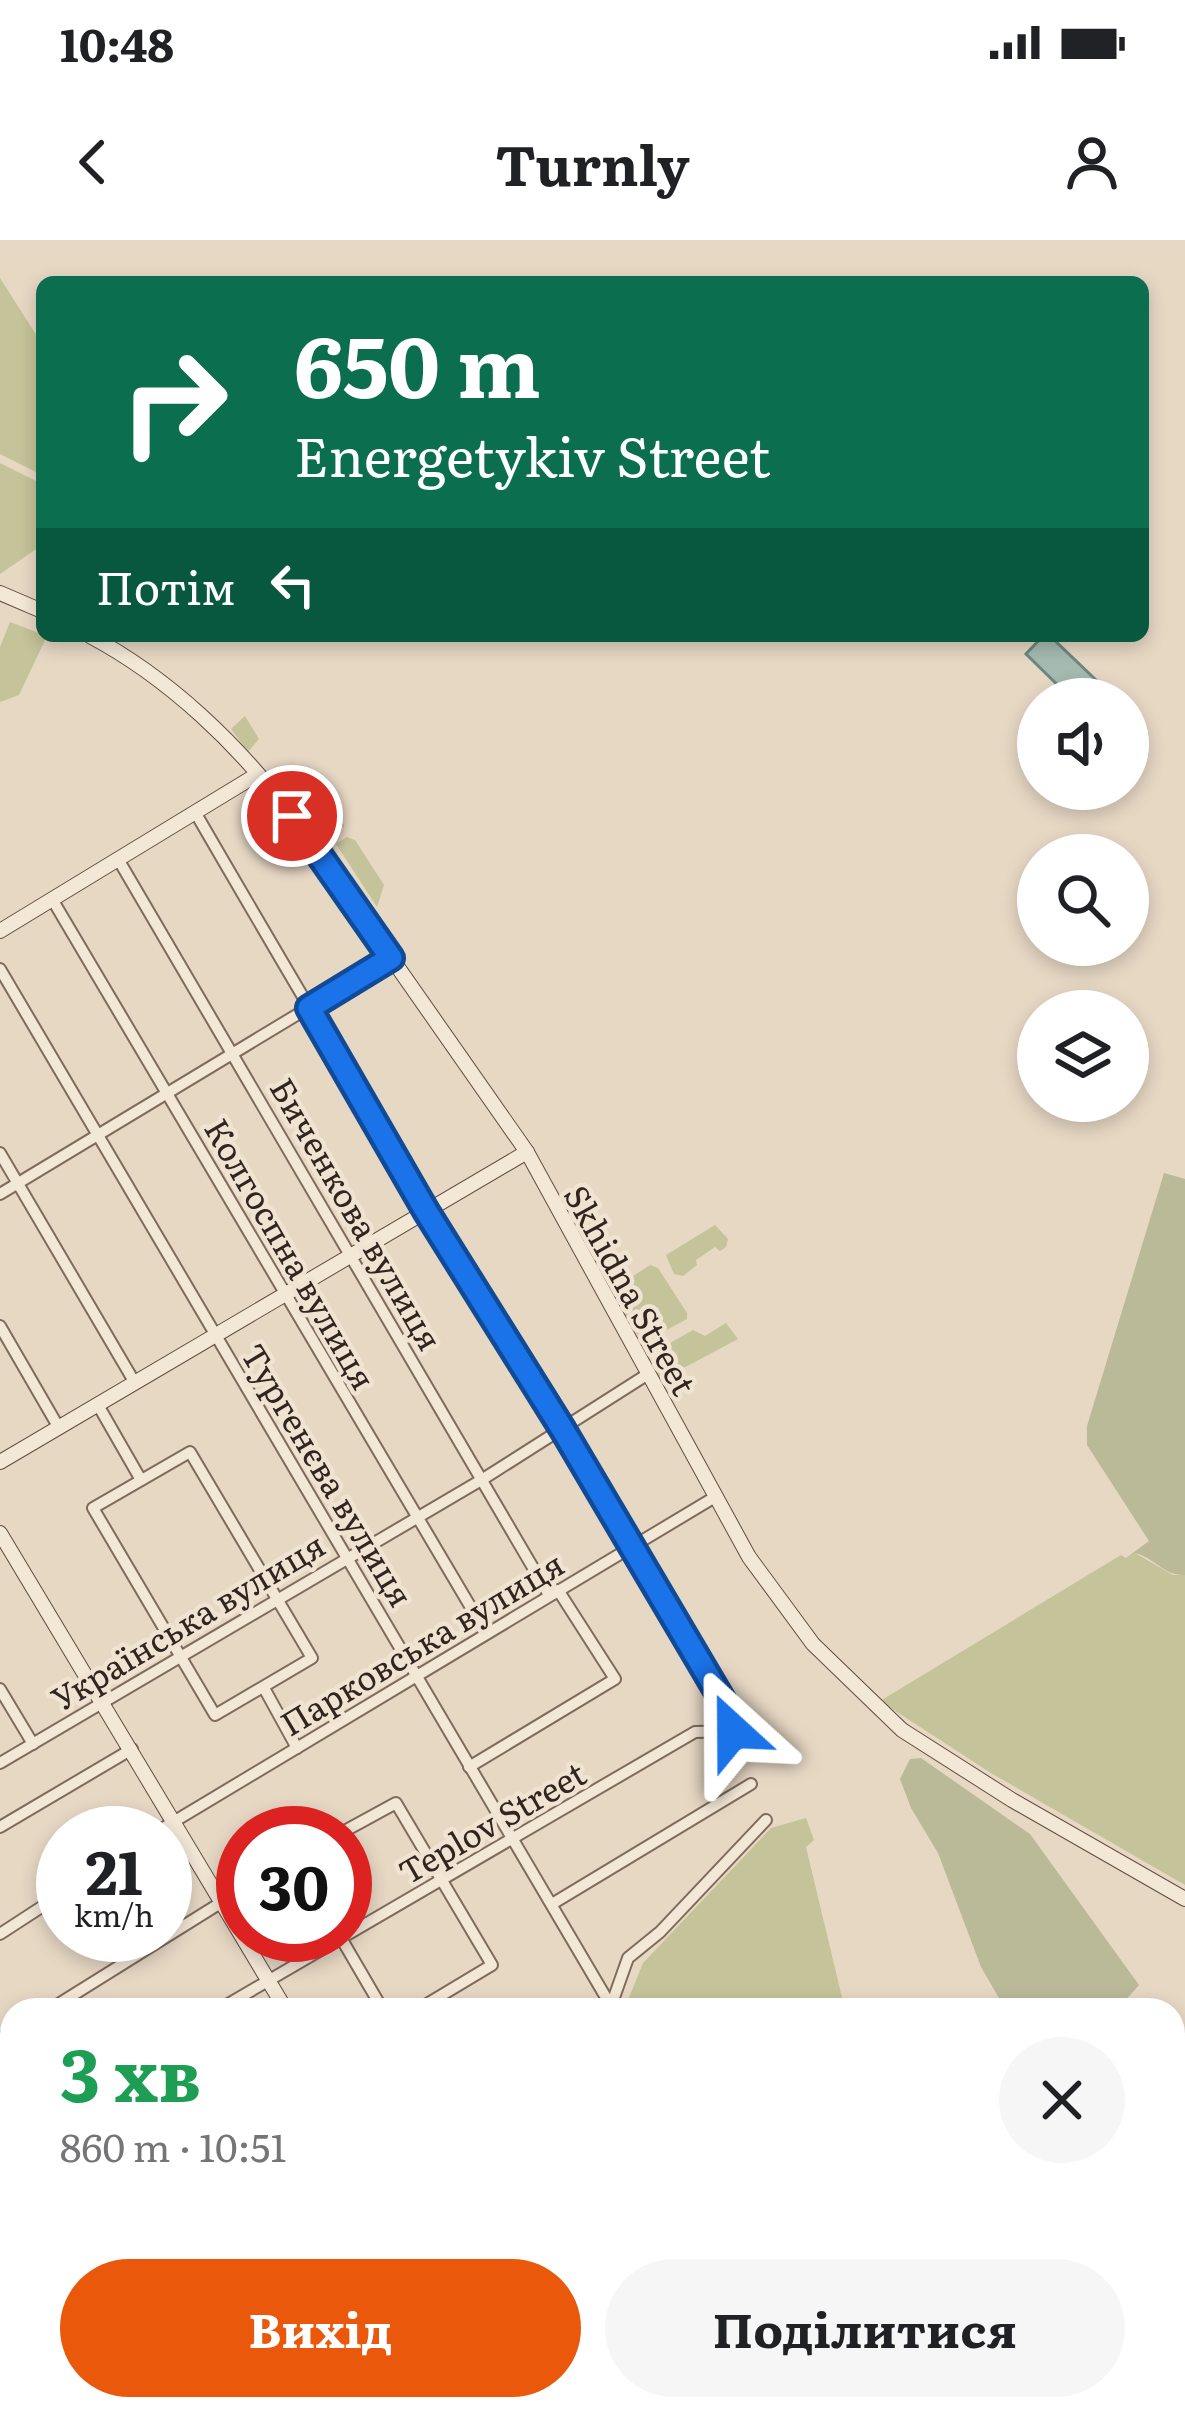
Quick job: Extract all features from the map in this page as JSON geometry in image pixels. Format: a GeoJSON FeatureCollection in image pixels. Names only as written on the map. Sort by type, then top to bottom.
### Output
{"type":"FeatureCollection","features":[{"type":"Feature","properties":{"kind":"main road"},"geometry":{"type":"LineString","coordinates":[[0,593],[36,608]]}},
{"type":"Feature","properties":{"kind":"main road","name":"Skhidna Street"},"geometry":{"type":"LineString","coordinates":[[99,642],[201,716],[258,774],[391,958],[527,1152],[715,1498],[772,1592],[813,1644],[867,1701],[931,1750],[1185,1899]]}},
{"type":"Feature","properties":{"kind":"main road"},"geometry":{"type":"LineString","coordinates":[[0,931],[258,774]]}},
{"type":"Feature","properties":{"kind":"main road"},"geometry":{"type":"LineString","coordinates":[[0,1462],[527,1152]]}},
{"type":"Feature","properties":{"kind":"main road"},"geometry":{"type":"LineString","coordinates":[[1,1537],[167,1806]]}},
{"type":"Feature","properties":{"kind":"main road"},"geometry":{"type":"LineString","coordinates":[[192,1850],[216,1892]]}},
{"type":"Feature","properties":{"kind":"main road"},"geometry":{"type":"LineString","coordinates":[[257,1962],[279,1998]]}},
{"type":"Feature","properties":{"kind":"street"},"geometry":{"type":"LineString","coordinates":[[195,812],[426,1211],[631,1548]]}},
{"type":"Feature","properties":{"kind":"street","name":"Биченкова вулиця"},"geometry":{"type":"LineString","coordinates":[[118,859],[483,1478],[553,1593],[615,1678],[470,1767]]}},
{"type":"Feature","properties":{"kind":"street","name":"Колгоспна вулиця"},"geometry":{"type":"LineString","coordinates":[[52,899],[486,1634]]}},
{"type":"Feature","properties":{"kind":"street"},"geometry":{"type":"LineString","coordinates":[[0,1194],[391,958]]}},
{"type":"Feature","properties":{"kind":"street","name":"Тургенєва вулиця"},"geometry":{"type":"LineString","coordinates":[[0,969],[552,1904],[603,1998]]}},
{"type":"Feature","properties":{"kind":"street"},"geometry":{"type":"LineString","coordinates":[[0,1153],[135,1383]]}},
{"type":"Feature","properties":{"kind":"street"},"geometry":{"type":"LineString","coordinates":[[0,1326],[59,1427]]}},
{"type":"Feature","properties":{"kind":"street","name":"Українська вулиця"},"geometry":{"type":"LineString","coordinates":[[0,1763],[563,1430],[648,1374]]}},
{"type":"Feature","properties":{"kind":"street"},"geometry":{"type":"LineString","coordinates":[[98,1405],[141,1480]]}},
{"type":"Feature","properties":{"kind":"street"},"geometry":{"type":"LineString","coordinates":[[190,1452],[312,1658],[214,1715],[93,1508],[141,1480],[190,1452]]}},
{"type":"Feature","properties":{"kind":"street","name":"Парковська вулиця"},"geometry":{"type":"LineString","coordinates":[[192,1810],[715,1498]]}},
{"type":"Feature","properties":{"kind":"street","name":"Teplov Street"},"geometry":{"type":"LineString","coordinates":[[372,1920],[694,1732],[733,1731],[730,1713],[631,1548]]}},
{"type":"Feature","properties":{"kind":"street"},"geometry":{"type":"LineString","coordinates":[[263,1688],[297,1748]]}},
{"type":"Feature","properties":{"kind":"street"},"geometry":{"type":"LineString","coordinates":[[0,1689],[32,1744]]}},
{"type":"Feature","properties":{"kind":"street"},"geometry":{"type":"LineString","coordinates":[[0,1827],[132,1749]]}},
{"type":"Feature","properties":{"kind":"street"},"geometry":{"type":"LineString","coordinates":[[552,1904],[751,1784]]}},
{"type":"Feature","properties":{"kind":"street"},"geometry":{"type":"LineString","coordinates":[[372,1816],[396,1803],[492,1965],[437,1998]]}},
{"type":"Feature","properties":{"kind":"street"},"geometry":{"type":"LineString","coordinates":[[612,1998],[628,1958],[660,1932],[766,1820]]}},
{"type":"Feature","properties":{"kind":"street"},"geometry":{"type":"LineString","coordinates":[[68,1998],[216,1906]]}},
{"type":"Feature","properties":{"kind":"street"},"geometry":{"type":"LineString","coordinates":[[0,1934],[36,1911]]}},
{"type":"Feature","properties":{"kind":"street","name":"Teplov Street"},"geometry":{"type":"LineString","coordinates":[[238,1998],[299,1962]]}},
{"type":"Feature","properties":{"kind":"street"},"geometry":{"type":"LineString","coordinates":[[355,1962],[376,1998]]}},
{"type":"Feature","properties":{"kind":"green space"},"geometry":{"type":"Polygon","coordinates":[[[0,278],[36,335],[36,472],[0,454],[0,278]]]}},
{"type":"Feature","properties":{"kind":"green space"},"geometry":{"type":"Polygon","coordinates":[[[0,463],[36,481],[36,549],[0,574],[0,463]]]}},
{"type":"Feature","properties":{"kind":"green space"},"geometry":{"type":"Polygon","coordinates":[[[10,622],[36,632],[36,642],[44,642],[19,695],[0,702],[0,647],[10,622]]]}},
{"type":"Feature","properties":{"kind":"green space"},"geometry":{"type":"Polygon","coordinates":[[[245,716],[259,739],[248,752],[231,729],[245,716]]]}},
{"type":"Feature","properties":{"kind":"green space"},"geometry":{"type":"Polygon","coordinates":[[[284,785],[294,791],[325,837],[316,839],[280,790],[284,785]]]}},
{"type":"Feature","properties":{"kind":"green space"},"geometry":{"type":"Polygon","coordinates":[[[303,789],[344,826],[329,835],[299,791],[303,789]]]}},
{"type":"Feature","properties":{"kind":"green space"},"geometry":{"type":"Polygon","coordinates":[[[347,837],[355,840],[384,885],[377,907],[336,844],[347,837]]]}},
{"type":"Feature","properties":{"kind":"green space"},"geometry":{"type":"Polygon","coordinates":[[[1164,1173],[1185,1179],[1185,1575],[1171,1573],[1135,1553],[1126,1558],[1149,1541],[1087,1445],[1087,1426],[1164,1173]]]}},
{"type":"Feature","properties":{"kind":"green space"},"geometry":{"type":"Polygon","coordinates":[[[715,1225],[728,1239],[726,1247],[720,1251],[715,1247],[683,1276],[674,1274],[666,1255],[715,1225]]]}},
{"type":"Feature","properties":{"kind":"green space"},"geometry":{"type":"Polygon","coordinates":[[[650,1265],[658,1268],[687,1319],[648,1340],[639,1337],[615,1296],[618,1286],[650,1265]]]}},
{"type":"Feature","properties":{"kind":"green space"},"geometry":{"type":"Polygon","coordinates":[[[726,1323],[738,1339],[661,1380],[652,1364],[658,1350],[693,1330],[705,1336],[726,1323]]]}},
{"type":"Feature","properties":{"kind":"green space"},"geometry":{"type":"Polygon","coordinates":[[[1135,1553],[1173,1575],[1185,1575],[1185,1885],[991,1773],[880,1701],[1121,1555],[1126,1558],[1135,1553]]]}},
{"type":"Feature","properties":{"kind":"green space"},"geometry":{"type":"Polygon","coordinates":[[[921,1758],[1030,1834],[1139,1985],[1128,1998],[999,1998],[981,1967],[938,1853],[900,1779],[910,1759],[921,1758]]]}},
{"type":"Feature","properties":{"kind":"green space"},"geometry":{"type":"Polygon","coordinates":[[[806,1818],[814,1840],[806,1847],[842,1998],[629,1998],[643,1963],[771,1828],[806,1818]]]}},
{"type":"Feature","properties":{"kind":"shaded area"},"geometry":{"type":"Polygon","coordinates":[[[1037,642],[1056,642],[1094,678],[1051,678],[1026,654],[1037,642]]]}},
{"type":"Feature","properties":{"kind":"route"},"geometry":{"type":"LineString","coordinates":[[292,816],[391,958],[309,1008],[426,1211],[563,1430],[730,1713],[733,1731]]}}]}
